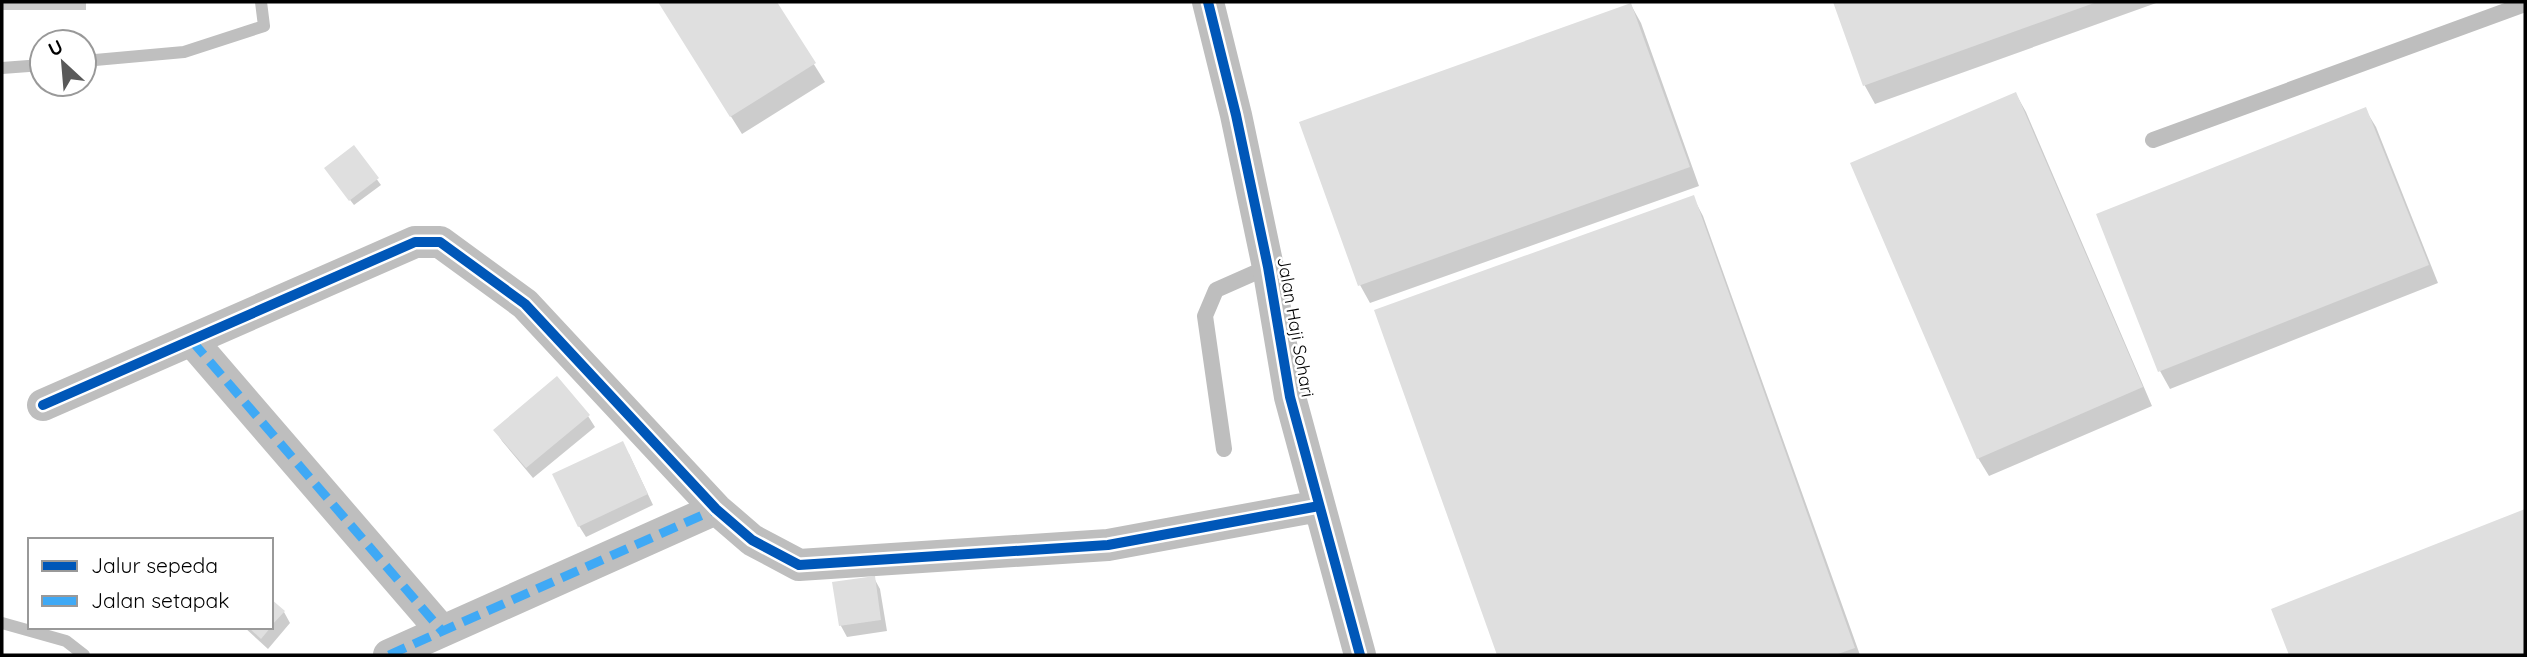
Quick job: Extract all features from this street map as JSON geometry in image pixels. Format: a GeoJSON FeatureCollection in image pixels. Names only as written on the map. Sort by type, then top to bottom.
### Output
{"type":"FeatureCollection","features":[{"type":"Feature","properties":{"kind":"street","name":"Jalan Haji Sohari"},"geometry":{"type":"LineString","coordinates":[[1208,2],[1236,115],[1268,267],[1290,397],[1360,655]]}},
{"type":"Feature","properties":{"kind":"street"},"geometry":{"type":"LineString","coordinates":[[43,405],[415,242],[440,242],[525,304],[716,509],[752,540],[799,565],[1108,545],[1319,506]]}},
{"type":"Feature","properties":{"kind":"street"},"geometry":{"type":"LineString","coordinates":[[192,341],[442,631]]}},
{"type":"Feature","properties":{"kind":"street"},"geometry":{"type":"LineString","coordinates":[[389,655],[716,509]]}},
{"type":"Feature","properties":{"kind":"lane"},"geometry":{"type":"LineString","coordinates":[[2153,140],[2525,4]]}},
{"type":"Feature","properties":{"kind":"lane"},"geometry":{"type":"LineString","coordinates":[[1224,449],[1205,316],[1216,290],[1268,267]]}},
{"type":"Feature","properties":{"kind":"building"},"geometry":{"type":"Polygon","coordinates":[[[658,2],[777,2],[816,63],[730,117],[658,2]]]}},
{"type":"Feature","properties":{"kind":"building"},"geometry":{"type":"Polygon","coordinates":[[[1833,2],[2097,2],[1863,86],[1833,2]]]}},
{"type":"Feature","properties":{"kind":"building"},"geometry":{"type":"Polygon","coordinates":[[[1631,3],[1690,167],[1358,286],[1299,122],[1631,3]]]}},
{"type":"Feature","properties":{"kind":"building"},"geometry":{"type":"Polygon","coordinates":[[[2016,92],[2143,387],[1977,459],[1850,163],[2016,92]]]}},
{"type":"Feature","properties":{"kind":"building"},"geometry":{"type":"Polygon","coordinates":[[[2366,107],[2429,265],[2158,372],[2096,214],[2366,107]]]}},
{"type":"Feature","properties":{"kind":"building"},"geometry":{"type":"Polygon","coordinates":[[[354,145],[379,178],[349,201],[324,168],[354,145]]]}},
{"type":"Feature","properties":{"kind":"building"},"geometry":{"type":"Polygon","coordinates":[[[1694,195],[1855,648],[1835,655],[1497,655],[1374,310],[1694,195]]]}},
{"type":"Feature","properties":{"kind":"building"},"geometry":{"type":"Polygon","coordinates":[[[557,376],[590,415],[526,468],[493,430],[557,376]]]}},
{"type":"Feature","properties":{"kind":"building"},"geometry":{"type":"Polygon","coordinates":[[[623,441],[648,494],[578,527],[552,474],[623,441]]]}},
{"type":"Feature","properties":{"kind":"building"},"geometry":{"type":"Polygon","coordinates":[[[2525,509],[2525,655],[2289,655],[2271,609],[2525,509]]]}},
{"type":"Feature","properties":{"kind":"building"},"geometry":{"type":"Polygon","coordinates":[[[875,576],[881,620],[839,626],[832,582],[875,576]]]}},
{"type":"Feature","properties":{"kind":"building"},"geometry":{"type":"Polygon","coordinates":[[[273,601],[285,611],[273,624],[273,601]]]}},
{"type":"Feature","properties":{"kind":"building"},"geometry":{"type":"Polygon","coordinates":[[[250,629],[269,629],[261,639],[250,629]]]}},
{"type":"Feature","properties":{"kind":"waterway"},"geometry":{"type":"LineString","coordinates":[[98,60],[184,52],[264,26],[261,2]]}},
{"type":"Feature","properties":{"kind":"waterway"},"geometry":{"type":"LineString","coordinates":[[2,68],[28,66]]}},
{"type":"Feature","properties":{"kind":"waterway"},"geometry":{"type":"LineString","coordinates":[[2,623],[66,641],[84,655]]}},
{"type":"Feature","properties":{"kind":"marked path"},"geometry":{"type":"LineString","coordinates":[[192,341],[442,631]]}},
{"type":"Feature","properties":{"kind":"marked path"},"geometry":{"type":"LineString","coordinates":[[389,655],[716,509]]}},
{"type":"Feature","properties":{"kind":"cycle path"},"geometry":{"type":"LineString","coordinates":[[1208,2],[1236,115],[1268,267],[1290,397],[1360,655]]}},
{"type":"Feature","properties":{"kind":"cycle path"},"geometry":{"type":"LineString","coordinates":[[43,405],[415,242],[440,242],[525,304],[716,509],[752,540],[799,565],[1108,545],[1319,506]]}}]}
